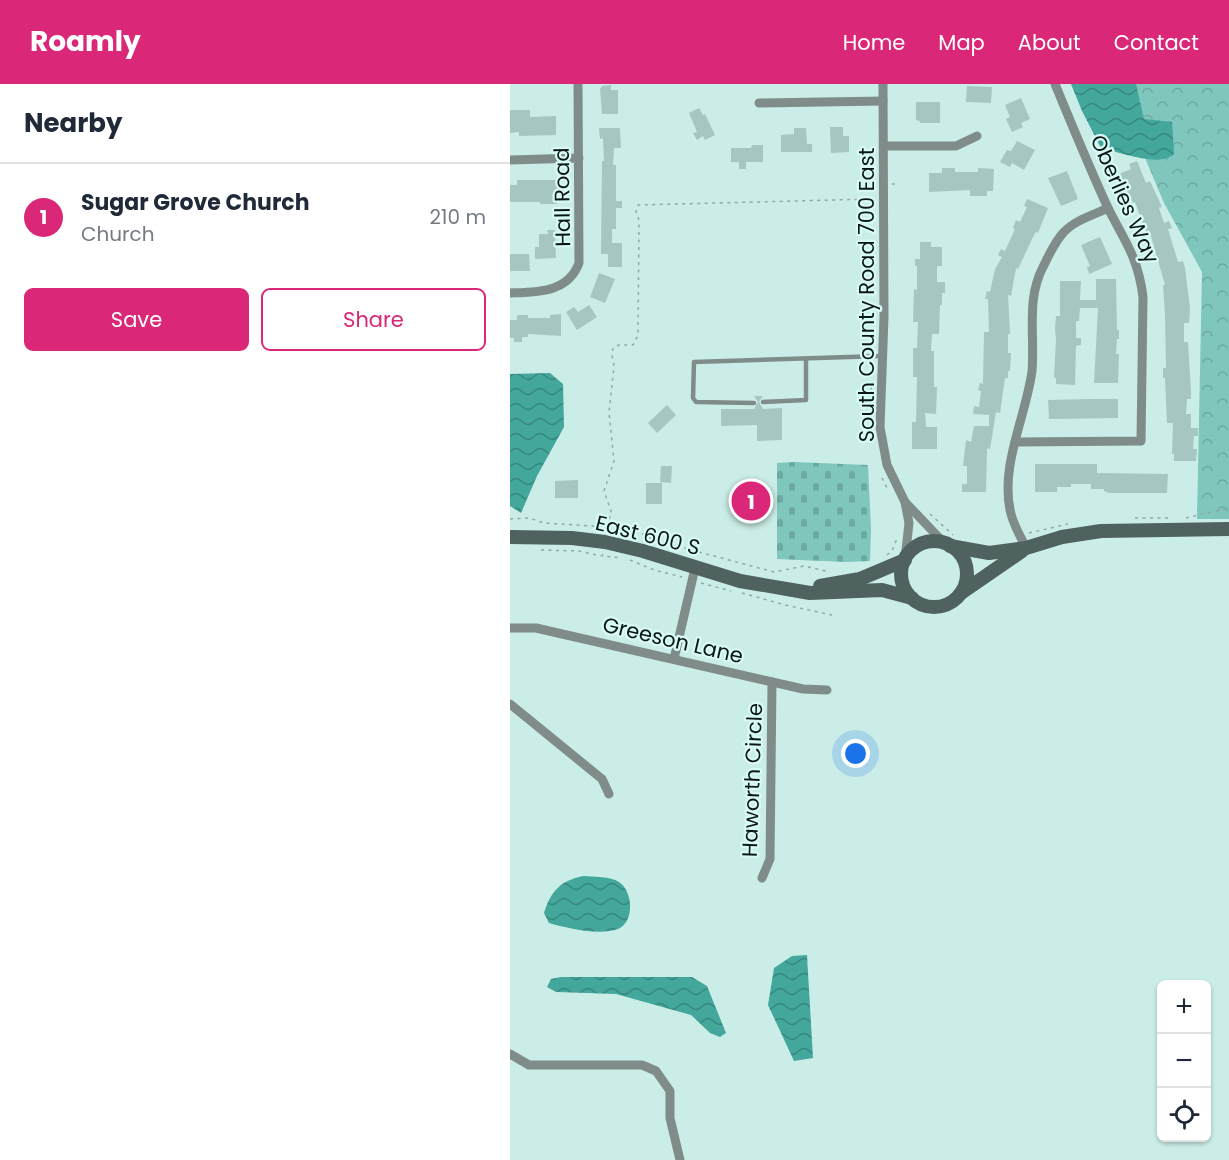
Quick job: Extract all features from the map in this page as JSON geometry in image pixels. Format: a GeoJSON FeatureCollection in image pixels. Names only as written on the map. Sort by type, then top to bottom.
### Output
{"type":"FeatureCollection","features":[{"type":"Feature","properties":{"kind":"street","name":"Hall Road"},"geometry":{"type":"LineString","coordinates":[[510,293],[540,292],[560,286],[567,282],[577,270],[580,256],[578,84]]}},
{"type":"Feature","properties":{"kind":"street","name":"South County Road 700 East"},"geometry":{"type":"LineString","coordinates":[[883,84],[884,317],[881,357],[881,441],[886,465],[905,502],[909,525],[905,559]]}},
{"type":"Feature","properties":{"kind":"street","name":"Oberlies Way"},"geometry":{"type":"LineString","coordinates":[[1015,441],[1141,441],[1143,297],[1141,277],[1133,254],[1108,208],[1055,84]]}},
{"type":"Feature","properties":{"kind":"street"},"geometry":{"type":"LineString","coordinates":[[759,103],[883,101]]}},
{"type":"Feature","properties":{"kind":"street"},"geometry":{"type":"LineString","coordinates":[[884,146],[956,146],[977,136]]}},
{"type":"Feature","properties":{"kind":"street"},"geometry":{"type":"LineString","coordinates":[[510,160],[579,158]]}},
{"type":"Feature","properties":{"kind":"street"},"geometry":{"type":"LineString","coordinates":[[1023,542],[1010,513],[1011,459],[1032,368],[1036,283],[1065,231],[1076,223],[1108,208]]}},
{"type":"Feature","properties":{"kind":"street","name":"South County Road 700 East"},"geometry":{"type":"LineString","coordinates":[[905,502],[951,542]]}},
{"type":"Feature","properties":{"kind":"street"},"geometry":{"type":"LineString","coordinates":[[912,598],[903,583],[902,571],[905,559],[913,549],[924,543],[951,542],[989,553],[1023,542],[1101,531],[1229,530]]}},
{"type":"Feature","properties":{"kind":"street","name":"East 600 S"},"geometry":{"type":"LineString","coordinates":[[510,537],[572,538],[603,542],[750,584],[773,587]]}},
{"type":"Feature","properties":{"kind":"street"},"geometry":{"type":"LineString","coordinates":[[951,542],[966,567],[967,578],[961,593]]}},
{"type":"Feature","properties":{"kind":"street"},"geometry":{"type":"LineString","coordinates":[[773,587],[810,593],[882,590],[935,607],[947,604],[1023,542]]}},
{"type":"Feature","properties":{"kind":"street"},"geometry":{"type":"LineString","coordinates":[[773,587],[812,587],[849,582],[905,559]]}},
{"type":"Feature","properties":{"kind":"street"},"geometry":{"type":"LineString","coordinates":[[674,659],[695,568]]}},
{"type":"Feature","properties":{"kind":"street","name":"Greeson Lane"},"geometry":{"type":"LineString","coordinates":[[510,628],[536,628],[803,689],[827,690]]}},
{"type":"Feature","properties":{"kind":"street","name":"Haworth Circle"},"geometry":{"type":"LineString","coordinates":[[762,878],[770,859],[772,682]]}},
{"type":"Feature","properties":{"kind":"street"},"geometry":{"type":"LineString","coordinates":[[510,704],[602,779],[609,794]]}},
{"type":"Feature","properties":{"kind":"street"},"geometry":{"type":"LineString","coordinates":[[510,1054],[530,1065],[642,1065],[656,1071],[670,1091],[670,1118],[680,1160]]}},
{"type":"Feature","properties":{"kind":"lane"},"geometry":{"type":"LineString","coordinates":[[754,402],[696,402],[693,398],[694,362],[881,357]]}},
{"type":"Feature","properties":{"kind":"lane"},"geometry":{"type":"LineString","coordinates":[[763,402],[806,400],[806,358]]}},
{"type":"Feature","properties":{"kind":"path"},"geometry":{"type":"LineString","coordinates":[[610,526],[608,520],[612,514],[604,491],[614,461],[609,413],[614,366],[612,355],[613,348],[619,345],[633,345],[638,335],[639,220],[636,212],[638,206],[874,199],[875,185],[884,185]]}},
{"type":"Feature","properties":{"kind":"path"},"geometry":{"type":"LineString","coordinates":[[1183,519],[1229,508]]}},
{"type":"Feature","properties":{"kind":"path"},"geometry":{"type":"LineString","coordinates":[[921,518],[929,513],[951,542]]}},
{"type":"Feature","properties":{"kind":"path"},"geometry":{"type":"LineString","coordinates":[[1128,519],[1172,518]]}},
{"type":"Feature","properties":{"kind":"path"},"geometry":{"type":"LineString","coordinates":[[510,519],[630,527],[654,540],[774,572],[804,566],[837,572]]}},
{"type":"Feature","properties":{"kind":"path"},"geometry":{"type":"LineString","coordinates":[[1023,542],[1053,526],[1074,524]]}},
{"type":"Feature","properties":{"kind":"path"},"geometry":{"type":"LineString","coordinates":[[885,556],[892,551],[900,530],[909,525]]}},
{"type":"Feature","properties":{"kind":"path"},"geometry":{"type":"LineString","coordinates":[[541,550],[579,551],[602,556]]}},
{"type":"Feature","properties":{"kind":"green space"},"geometry":{"type":"Polygon","coordinates":[[[1114,84],[1229,84],[1229,519],[1197,519],[1202,272],[1164,203],[1114,84]]]}},
{"type":"Feature","properties":{"kind":"green space"},"geometry":{"type":"Polygon","coordinates":[[[777,463],[868,465],[870,561],[777,559],[777,463]]]}},
{"type":"Feature","properties":{"kind":"water"},"geometry":{"type":"Polygon","coordinates":[[[1071,84],[1136,84],[1144,119],[1172,122],[1174,154],[1159,160],[1101,148],[1071,84]]]}},
{"type":"Feature","properties":{"kind":"water"},"geometry":{"type":"Polygon","coordinates":[[[550,373],[563,384],[564,427],[537,476],[521,513],[510,506],[510,374],[550,373]]]}},
{"type":"Feature","properties":{"kind":"water"},"geometry":{"type":"Polygon","coordinates":[[[583,876],[611,879],[624,886],[630,906],[627,920],[618,929],[602,932],[549,923],[544,913],[553,893],[562,884],[583,876]]]}},
{"type":"Feature","properties":{"kind":"water"},"geometry":{"type":"Polygon","coordinates":[[[807,955],[813,1058],[794,1061],[768,1005],[774,968],[792,956],[807,955]]]}},
{"type":"Feature","properties":{"kind":"water"},"geometry":{"type":"Polygon","coordinates":[[[561,977],[692,977],[707,986],[726,1033],[720,1037],[710,1033],[691,1015],[616,994],[556,992],[547,987],[551,979],[561,977]]]}},
{"type":"Feature","properties":{"kind":"building"},"geometry":{"type":"Polygon","coordinates":[[[611,85],[611,90],[618,90],[618,114],[602,114],[600,89],[602,86],[611,85]]]}},
{"type":"Feature","properties":{"kind":"building"},"geometry":{"type":"Polygon","coordinates":[[[967,86],[992,87],[991,103],[966,102],[967,86]]]}},
{"type":"Feature","properties":{"kind":"building"},"geometry":{"type":"Polygon","coordinates":[[[1021,98],[1030,119],[1021,123],[1023,127],[1012,132],[1006,119],[1010,117],[1005,105],[1021,98]]]}},
{"type":"Feature","properties":{"kind":"building"},"geometry":{"type":"Polygon","coordinates":[[[916,102],[940,102],[940,123],[920,123],[916,120],[916,102]]]}},
{"type":"Feature","properties":{"kind":"building"},"geometry":{"type":"Polygon","coordinates":[[[699,108],[703,115],[705,114],[715,135],[705,140],[703,136],[697,140],[693,133],[697,132],[689,113],[699,108]]]}},
{"type":"Feature","properties":{"kind":"building"},"geometry":{"type":"Polygon","coordinates":[[[510,110],[530,110],[530,117],[556,116],[556,135],[519,136],[519,132],[510,133],[510,110]]]}},
{"type":"Feature","properties":{"kind":"building"},"geometry":{"type":"Polygon","coordinates":[[[830,127],[843,127],[843,136],[849,136],[849,152],[831,153],[830,127]]]}},
{"type":"Feature","properties":{"kind":"building"},"geometry":{"type":"Polygon","coordinates":[[[599,128],[620,128],[621,148],[614,148],[613,165],[616,165],[616,201],[622,201],[622,208],[616,208],[616,229],[612,229],[612,243],[622,243],[622,267],[608,267],[608,254],[601,254],[602,161],[604,161],[603,138],[600,139],[599,128]]]}},
{"type":"Feature","properties":{"kind":"building"},"geometry":{"type":"Polygon","coordinates":[[[794,128],[806,128],[807,144],[812,144],[812,152],[781,152],[781,135],[794,134],[794,128]]]}},
{"type":"Feature","properties":{"kind":"building"},"geometry":{"type":"Polygon","coordinates":[[[1017,141],[1035,150],[1024,170],[1012,163],[1010,167],[1000,162],[1007,150],[1011,151],[1017,141]]]}},
{"type":"Feature","properties":{"kind":"building"},"geometry":{"type":"Polygon","coordinates":[[[752,145],[763,145],[763,162],[746,162],[746,169],[739,169],[739,162],[731,162],[731,148],[751,148],[752,145]]]}},
{"type":"Feature","properties":{"kind":"building"},"geometry":{"type":"Polygon","coordinates":[[[1137,161],[1146,183],[1150,181],[1162,207],[1159,208],[1164,223],[1169,221],[1172,228],[1168,229],[1178,262],[1183,261],[1185,268],[1190,308],[1189,323],[1184,323],[1184,342],[1188,342],[1191,391],[1191,399],[1187,399],[1186,414],[1191,414],[1191,428],[1198,428],[1198,436],[1194,436],[1193,449],[1197,449],[1196,461],[1174,461],[1174,454],[1172,454],[1173,423],[1167,423],[1165,378],[1163,378],[1163,368],[1166,368],[1163,285],[1165,285],[1151,236],[1148,237],[1135,202],[1133,203],[1119,174],[1131,169],[1129,164],[1137,161]]]}},
{"type":"Feature","properties":{"kind":"building"},"geometry":{"type":"Polygon","coordinates":[[[942,168],[955,168],[955,172],[978,172],[978,168],[994,169],[993,191],[987,191],[987,196],[970,196],[970,190],[929,192],[929,173],[942,173],[942,168]]]}},
{"type":"Feature","properties":{"kind":"building"},"geometry":{"type":"Polygon","coordinates":[[[1067,171],[1078,199],[1061,206],[1048,178],[1067,171]]]}},
{"type":"Feature","properties":{"kind":"building"},"geometry":{"type":"Polygon","coordinates":[[[517,180],[557,180],[557,204],[510,202],[510,185],[517,185],[517,180]]]}},
{"type":"Feature","properties":{"kind":"building"},"geometry":{"type":"Polygon","coordinates":[[[1027,199],[1048,208],[1038,233],[1036,232],[1033,237],[1018,269],[1016,268],[1011,296],[1008,295],[1010,371],[1008,371],[1008,378],[1005,378],[1000,413],[996,412],[990,449],[987,448],[986,492],[962,492],[962,484],[967,484],[967,466],[963,466],[966,440],[971,442],[974,426],[989,426],[989,415],[973,414],[974,406],[979,407],[981,391],[978,390],[980,383],[983,384],[984,332],[989,332],[988,299],[985,299],[987,291],[990,292],[995,269],[1002,257],[998,255],[1001,249],[1005,251],[1015,229],[1013,228],[1016,220],[1020,222],[1027,207],[1024,206],[1027,199]]]}},
{"type":"Feature","properties":{"kind":"building"},"geometry":{"type":"Polygon","coordinates":[[[547,230],[555,230],[556,258],[535,259],[535,247],[539,247],[539,234],[548,234],[547,230]]]}},
{"type":"Feature","properties":{"kind":"building"},"geometry":{"type":"Polygon","coordinates":[[[1100,237],[1112,264],[1089,274],[1087,267],[1090,266],[1081,245],[1100,237]]]}},
{"type":"Feature","properties":{"kind":"building"},"geometry":{"type":"Polygon","coordinates":[[[920,242],[931,242],[931,247],[942,247],[942,266],[937,266],[937,282],[945,282],[945,293],[942,293],[942,305],[940,305],[939,334],[932,334],[934,387],[937,387],[936,414],[925,413],[926,427],[937,427],[937,449],[912,449],[912,422],[916,422],[917,377],[913,377],[913,348],[917,348],[918,322],[913,322],[914,289],[917,290],[915,259],[920,259],[920,242]]]}},
{"type":"Feature","properties":{"kind":"building"},"geometry":{"type":"Polygon","coordinates":[[[510,254],[529,254],[530,271],[510,271],[510,254]]]}},
{"type":"Feature","properties":{"kind":"building"},"geometry":{"type":"Polygon","coordinates":[[[599,273],[615,279],[605,303],[590,297],[599,273]]]}},
{"type":"Feature","properties":{"kind":"building"},"geometry":{"type":"Polygon","coordinates":[[[1096,279],[1116,279],[1117,330],[1119,330],[1116,354],[1119,354],[1118,383],[1094,383],[1098,308],[1080,308],[1079,321],[1076,321],[1076,338],[1081,338],[1081,345],[1076,346],[1075,385],[1056,384],[1056,378],[1054,378],[1055,329],[1056,316],[1060,316],[1060,281],[1081,281],[1080,300],[1096,300],[1096,279]]]}},
{"type":"Feature","properties":{"kind":"building"},"geometry":{"type":"Polygon","coordinates":[[[589,305],[597,317],[577,330],[566,312],[574,307],[578,312],[589,305]]]}},
{"type":"Feature","properties":{"kind":"building"},"geometry":{"type":"Polygon","coordinates":[[[561,314],[561,336],[528,334],[528,337],[522,337],[522,342],[514,342],[514,338],[510,338],[510,320],[517,320],[517,315],[528,315],[528,318],[550,318],[550,315],[561,314]]]}},
{"type":"Feature","properties":{"kind":"building"},"geometry":{"type":"Polygon","coordinates":[[[754,396],[763,396],[759,402],[763,409],[782,408],[782,440],[757,441],[757,425],[721,426],[721,409],[754,409],[758,402],[754,396]]]}},
{"type":"Feature","properties":{"kind":"building"},"geometry":{"type":"Polygon","coordinates":[[[1118,399],[1118,418],[1049,419],[1048,400],[1118,399]]]}},
{"type":"Feature","properties":{"kind":"building"},"geometry":{"type":"Polygon","coordinates":[[[667,405],[676,415],[657,433],[648,423],[667,405]]]}},
{"type":"Feature","properties":{"kind":"building"},"geometry":{"type":"Polygon","coordinates":[[[1035,464],[1097,464],[1097,473],[1168,474],[1167,493],[1109,493],[1104,489],[1091,489],[1091,484],[1057,487],[1057,492],[1035,492],[1035,464]]]}},
{"type":"Feature","properties":{"kind":"building"},"geometry":{"type":"Polygon","coordinates":[[[661,466],[672,466],[671,483],[660,482],[661,466]]]}},
{"type":"Feature","properties":{"kind":"building"},"geometry":{"type":"Polygon","coordinates":[[[578,480],[578,498],[555,498],[555,481],[578,480]]]}},
{"type":"Feature","properties":{"kind":"building"},"geometry":{"type":"Polygon","coordinates":[[[646,483],[662,483],[662,504],[646,504],[646,483]]]}},
{"type":"Feature","properties":{"kind":"building"},"geometry":{"type":"Polygon","coordinates":[[[737,497],[762,497],[762,514],[738,514],[737,497]]]}},
{"type":"Feature","properties":{"kind":"place","name":"Sugar Grove Church"},"geometry":{"type":"Point","coordinates":[751,501]}}]}
